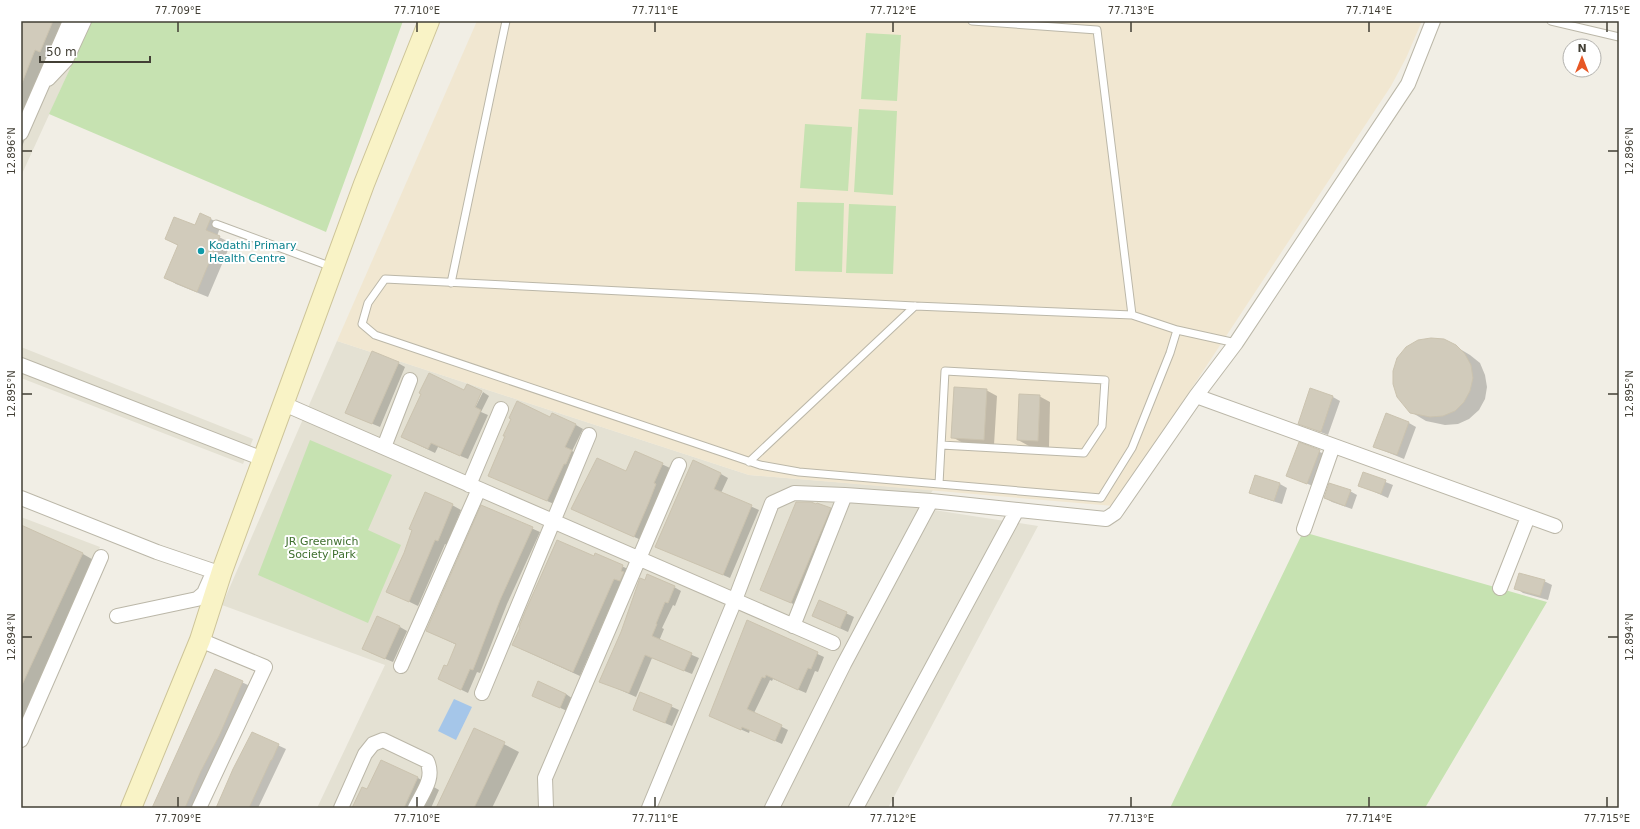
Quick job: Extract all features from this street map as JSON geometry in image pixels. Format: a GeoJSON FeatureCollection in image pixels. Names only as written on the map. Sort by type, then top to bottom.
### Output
{"type":"FeatureCollection","features":[{"type":"Feature","properties":{"kind":"street"},"geometry":{"type":"LineString","coordinates":[[21,133],[70,21]]}},
{"type":"Feature","properties":{"kind":"street"},"geometry":{"type":"LineString","coordinates":[[42,85],[66,60],[84,21]]}},
{"type":"Feature","properties":{"kind":"street"},"geometry":{"type":"LineString","coordinates":[[117,616],[197,599],[204,593],[258,457],[284,404],[364,184],[429,21]]}},
{"type":"Feature","properties":{"kind":"street"},"geometry":{"type":"LineString","coordinates":[[649,808],[735,600],[772,503],[794,493],[845,495],[931,501],[1106,519],[1115,512],[1196,396],[1236,343],[1408,84],[1433,21]]}},
{"type":"Feature","properties":{"kind":"street"},"geometry":{"type":"LineString","coordinates":[[21,364],[258,457]]}},
{"type":"Feature","properties":{"kind":"street"},"geometry":{"type":"LineString","coordinates":[[384,448],[410,380]]}},
{"type":"Feature","properties":{"kind":"street"},"geometry":{"type":"LineString","coordinates":[[1196,396],[1555,526]]}},
{"type":"Feature","properties":{"kind":"street"},"geometry":{"type":"LineString","coordinates":[[284,404],[833,643]]}},
{"type":"Feature","properties":{"kind":"street"},"geometry":{"type":"LineString","coordinates":[[401,666],[474,487],[501,409]]}},
{"type":"Feature","properties":{"kind":"street"},"geometry":{"type":"LineString","coordinates":[[482,693],[589,435]]}},
{"type":"Feature","properties":{"kind":"street"},"geometry":{"type":"LineString","coordinates":[[1304,529],[1333,446]]}},
{"type":"Feature","properties":{"kind":"street"},"geometry":{"type":"LineString","coordinates":[[131,808],[200,640],[258,457]]}},
{"type":"Feature","properties":{"kind":"street"},"geometry":{"type":"LineString","coordinates":[[546,808],[545,778],[679,465]]}},
{"type":"Feature","properties":{"kind":"street"},"geometry":{"type":"LineString","coordinates":[[793,626],[845,495]]}},
{"type":"Feature","properties":{"kind":"street"},"geometry":{"type":"LineString","coordinates":[[21,498],[157,552],[213,572]]}},
{"type":"Feature","properties":{"kind":"street"},"geometry":{"type":"LineString","coordinates":[[772,808],[844,664],[931,501]]}},
{"type":"Feature","properties":{"kind":"street"},"geometry":{"type":"LineString","coordinates":[[856,808],[1017,510]]}},
{"type":"Feature","properties":{"kind":"street"},"geometry":{"type":"LineString","coordinates":[[1500,588],[1528,517]]}},
{"type":"Feature","properties":{"kind":"street"},"geometry":{"type":"LineString","coordinates":[[21,740],[101,557]]}},
{"type":"Feature","properties":{"kind":"street"},"geometry":{"type":"LineString","coordinates":[[199,808],[265,667],[200,640]]}},
{"type":"Feature","properties":{"kind":"street"},"geometry":{"type":"LineString","coordinates":[[341,808],[365,754],[373,744],[383,740],[427,761],[430,768],[430,779],[415,808]]}},
{"type":"Feature","properties":{"kind":"lane"},"geometry":{"type":"LineString","coordinates":[[451,283],[506,21]]}},
{"type":"Feature","properties":{"kind":"lane"},"geometry":{"type":"LineString","coordinates":[[972,21],[1097,30],[1132,315]]}},
{"type":"Feature","properties":{"kind":"lane"},"geometry":{"type":"LineString","coordinates":[[1551,21],[1619,37]]}},
{"type":"Feature","properties":{"kind":"lane"},"geometry":{"type":"LineString","coordinates":[[216,224],[334,268]]}},
{"type":"Feature","properties":{"kind":"lane"},"geometry":{"type":"LineString","coordinates":[[1176,330],[1170,353],[1132,448],[1101,498],[799,472],[760,465],[375,335],[362,324],[368,303],[385,279],[915,306],[1132,315],[1176,330],[1236,343]]}},
{"type":"Feature","properties":{"kind":"lane"},"geometry":{"type":"LineString","coordinates":[[749,462],[915,306]]}},
{"type":"Feature","properties":{"kind":"lane"},"geometry":{"type":"LineString","coordinates":[[939,484],[941,444],[945,371],[1105,380],[1102,426],[1084,453],[941,444]]}},
{"type":"Feature","properties":{"kind":"shaded area"},"geometry":{"type":"Polygon","coordinates":[[[21,21],[92,21],[21,176],[21,21]]]}},
{"type":"Feature","properties":{"kind":"shaded area"},"geometry":{"type":"Polygon","coordinates":[[[477,21],[1422,21],[1406,58],[1391,86],[1114,506],[749,475],[337,341],[477,21]]]}},
{"type":"Feature","properties":{"kind":"shaded area"},"geometry":{"type":"Polygon","coordinates":[[[337,341],[749,475],[933,490],[921,508],[1038,526],[888,808],[317,808],[385,665],[222,605],[337,341]]]}},
{"type":"Feature","properties":{"kind":"shaded area"},"geometry":{"type":"Polygon","coordinates":[[[21,347],[253,439],[243,464],[21,378],[21,347]]]}},
{"type":"Feature","properties":{"kind":"shaded area"},"geometry":{"type":"Polygon","coordinates":[[[21,517],[100,547],[21,729],[21,517]]]}},
{"type":"Feature","properties":{"kind":"green space"},"geometry":{"type":"Polygon","coordinates":[[[92,21],[403,21],[326,232],[49,114],[92,21]]]}},
{"type":"Feature","properties":{"kind":"green space"},"geometry":{"type":"Polygon","coordinates":[[[866,33],[901,35],[897,101],[861,99],[866,33]]]}},
{"type":"Feature","properties":{"kind":"green space"},"geometry":{"type":"Polygon","coordinates":[[[859,109],[897,111],[893,195],[854,192],[859,109]]]}},
{"type":"Feature","properties":{"kind":"green space"},"geometry":{"type":"Polygon","coordinates":[[[805,124],[852,127],[848,191],[800,188],[805,124]]]}},
{"type":"Feature","properties":{"kind":"green space"},"geometry":{"type":"Polygon","coordinates":[[[797,202],[844,203],[842,272],[795,271],[797,202]]]}},
{"type":"Feature","properties":{"kind":"green space"},"geometry":{"type":"Polygon","coordinates":[[[849,204],[896,206],[893,274],[846,273],[849,204]]]}},
{"type":"Feature","properties":{"kind":"green space","name":"JR Greenwich Society Park"},"geometry":{"type":"Polygon","coordinates":[[[310,440],[392,475],[368,530],[401,545],[368,623],[258,575],[310,440]]]}},
{"type":"Feature","properties":{"kind":"green space"},"geometry":{"type":"Polygon","coordinates":[[[1303,532],[1547,602],[1425,808],[1170,808],[1303,532]]]}},
{"type":"Feature","properties":{"kind":"water"},"geometry":{"type":"Polygon","coordinates":[[[454,699],[472,707],[456,740],[438,731],[454,699]]]}},
{"type":"Feature","properties":{"kind":"building"},"geometry":{"type":"Polygon","coordinates":[[[21,21],[53,21],[40,52],[35,50],[22,83],[21,21]]]}},
{"type":"Feature","properties":{"kind":"building","name":"Kodathi Primary Health Centre"},"geometry":{"type":"Polygon","coordinates":[[[200,213],[211,218],[206,230],[220,236],[197,292],[164,278],[178,245],[165,239],[174,217],[195,225],[200,213]]]}},
{"type":"Feature","properties":{"kind":"building"},"geometry":{"type":"Polygon","coordinates":[[[1431,338],[1444,339],[1456,345],[1465,354],[1471,365],[1473,378],[1470,391],[1464,402],[1455,411],[1443,416],[1430,417],[1410,413],[1397,397],[1393,384],[1393,371],[1397,358],[1406,347],[1418,340],[1431,338]]]}},
{"type":"Feature","properties":{"kind":"building"},"geometry":{"type":"Polygon","coordinates":[[[372,351],[399,362],[372,424],[345,413],[372,351]]]}},
{"type":"Feature","properties":{"kind":"building"},"geometry":{"type":"Polygon","coordinates":[[[429,373],[464,390],[467,384],[482,391],[475,407],[481,410],[460,456],[431,443],[428,449],[401,437],[429,373]]]}},
{"type":"Feature","properties":{"kind":"building"},"geometry":{"type":"Polygon","coordinates":[[[954,387],[987,389],[984,440],[951,438],[954,387]]]}},
{"type":"Feature","properties":{"kind":"building"},"geometry":{"type":"Polygon","coordinates":[[[1310,388],[1333,396],[1321,432],[1298,424],[1310,388]]]}},
{"type":"Feature","properties":{"kind":"building"},"geometry":{"type":"Polygon","coordinates":[[[1019,394],[1040,395],[1038,441],[1017,440],[1019,394]]]}},
{"type":"Feature","properties":{"kind":"building"},"geometry":{"type":"Polygon","coordinates":[[[517,401],[550,417],[552,413],[576,424],[565,447],[572,450],[547,501],[488,476],[505,436],[503,436],[511,419],[509,418],[517,401]]]}},
{"type":"Feature","properties":{"kind":"building"},"geometry":{"type":"Polygon","coordinates":[[[1386,413],[1409,422],[1397,455],[1373,447],[1386,413]]]}},
{"type":"Feature","properties":{"kind":"building"},"geometry":{"type":"Polygon","coordinates":[[[1299,442],[1320,450],[1307,484],[1286,476],[1299,442]]]}},
{"type":"Feature","properties":{"kind":"building"},"geometry":{"type":"Polygon","coordinates":[[[635,451],[663,463],[634,537],[571,509],[597,458],[626,471],[635,451]]]}},
{"type":"Feature","properties":{"kind":"building"},"geometry":{"type":"Polygon","coordinates":[[[693,460],[721,473],[714,489],[752,505],[723,575],[655,547],[693,460]]]}},
{"type":"Feature","properties":{"kind":"building"},"geometry":{"type":"Polygon","coordinates":[[[1363,472],[1386,480],[1381,494],[1358,486],[1363,472]]]}},
{"type":"Feature","properties":{"kind":"building"},"geometry":{"type":"Polygon","coordinates":[[[1255,475],[1280,483],[1274,501],[1249,493],[1255,475]]]}},
{"type":"Feature","properties":{"kind":"building"},"geometry":{"type":"Polygon","coordinates":[[[1329,483],[1351,490],[1345,506],[1324,498],[1329,483]]]}},
{"type":"Feature","properties":{"kind":"building"},"geometry":{"type":"Polygon","coordinates":[[[425,492],[453,504],[438,541],[435,540],[409,602],[386,592],[404,553],[412,530],[409,529],[425,492]]]}},
{"type":"Feature","properties":{"kind":"building"},"geometry":{"type":"Polygon","coordinates":[[[796,502],[817,503],[831,508],[791,603],[760,590],[796,502]]]}},
{"type":"Feature","properties":{"kind":"building"},"geometry":{"type":"Polygon","coordinates":[[[481,505],[533,527],[500,600],[473,670],[470,669],[461,690],[438,679],[444,665],[447,666],[456,644],[426,631],[481,505]]]}},
{"type":"Feature","properties":{"kind":"building"},"geometry":{"type":"Polygon","coordinates":[[[21,525],[83,553],[21,687],[21,525]]]}},
{"type":"Feature","properties":{"kind":"building"},"geometry":{"type":"Polygon","coordinates":[[[557,540],[594,556],[595,553],[623,565],[621,571],[624,572],[620,581],[614,579],[573,672],[512,645],[557,540]]]}},
{"type":"Feature","properties":{"kind":"building"},"geometry":{"type":"Polygon","coordinates":[[[1519,573],[1545,580],[1540,596],[1514,589],[1519,573]]]}},
{"type":"Feature","properties":{"kind":"building"},"geometry":{"type":"Polygon","coordinates":[[[647,574],[675,586],[668,603],[665,602],[652,636],[692,653],[684,671],[645,655],[629,693],[599,682],[621,632],[640,578],[645,580],[647,574]]]}},
{"type":"Feature","properties":{"kind":"building"},"geometry":{"type":"Polygon","coordinates":[[[819,600],[847,612],[840,628],[812,616],[819,600]]]}},
{"type":"Feature","properties":{"kind":"building"},"geometry":{"type":"Polygon","coordinates":[[[377,616],[400,626],[385,659],[362,649],[377,616]]]}},
{"type":"Feature","properties":{"kind":"building"},"geometry":{"type":"Polygon","coordinates":[[[747,620],[818,652],[811,669],[808,668],[798,690],[766,675],[765,678],[762,677],[747,709],[782,725],[775,741],[742,727],[741,730],[709,716],[747,620]]]}},
{"type":"Feature","properties":{"kind":"building"},"geometry":{"type":"Polygon","coordinates":[[[215,669],[243,681],[220,734],[201,771],[185,808],[152,808],[215,669]]]}},
{"type":"Feature","properties":{"kind":"building"},"geometry":{"type":"Polygon","coordinates":[[[538,681],[566,694],[560,708],[532,696],[538,681]]]}},
{"type":"Feature","properties":{"kind":"building"},"geometry":{"type":"Polygon","coordinates":[[[640,692],[672,705],[665,723],[633,710],[640,692]]]}},
{"type":"Feature","properties":{"kind":"building"},"geometry":{"type":"Polygon","coordinates":[[[474,728],[505,742],[474,808],[436,808],[474,728]]]}},
{"type":"Feature","properties":{"kind":"building"},"geometry":{"type":"Polygon","coordinates":[[[252,732],[279,744],[272,760],[249,808],[216,808],[233,769],[252,732]]]}},
{"type":"Feature","properties":{"kind":"building"},"geometry":{"type":"Polygon","coordinates":[[[381,760],[418,777],[404,808],[352,808],[362,787],[367,789],[381,760]]]}},
{"type":"Feature","properties":{"kind":"place","name":"Kodathi Primary Health Centre"},"geometry":{"type":"Point","coordinates":[201,251]}}]}
